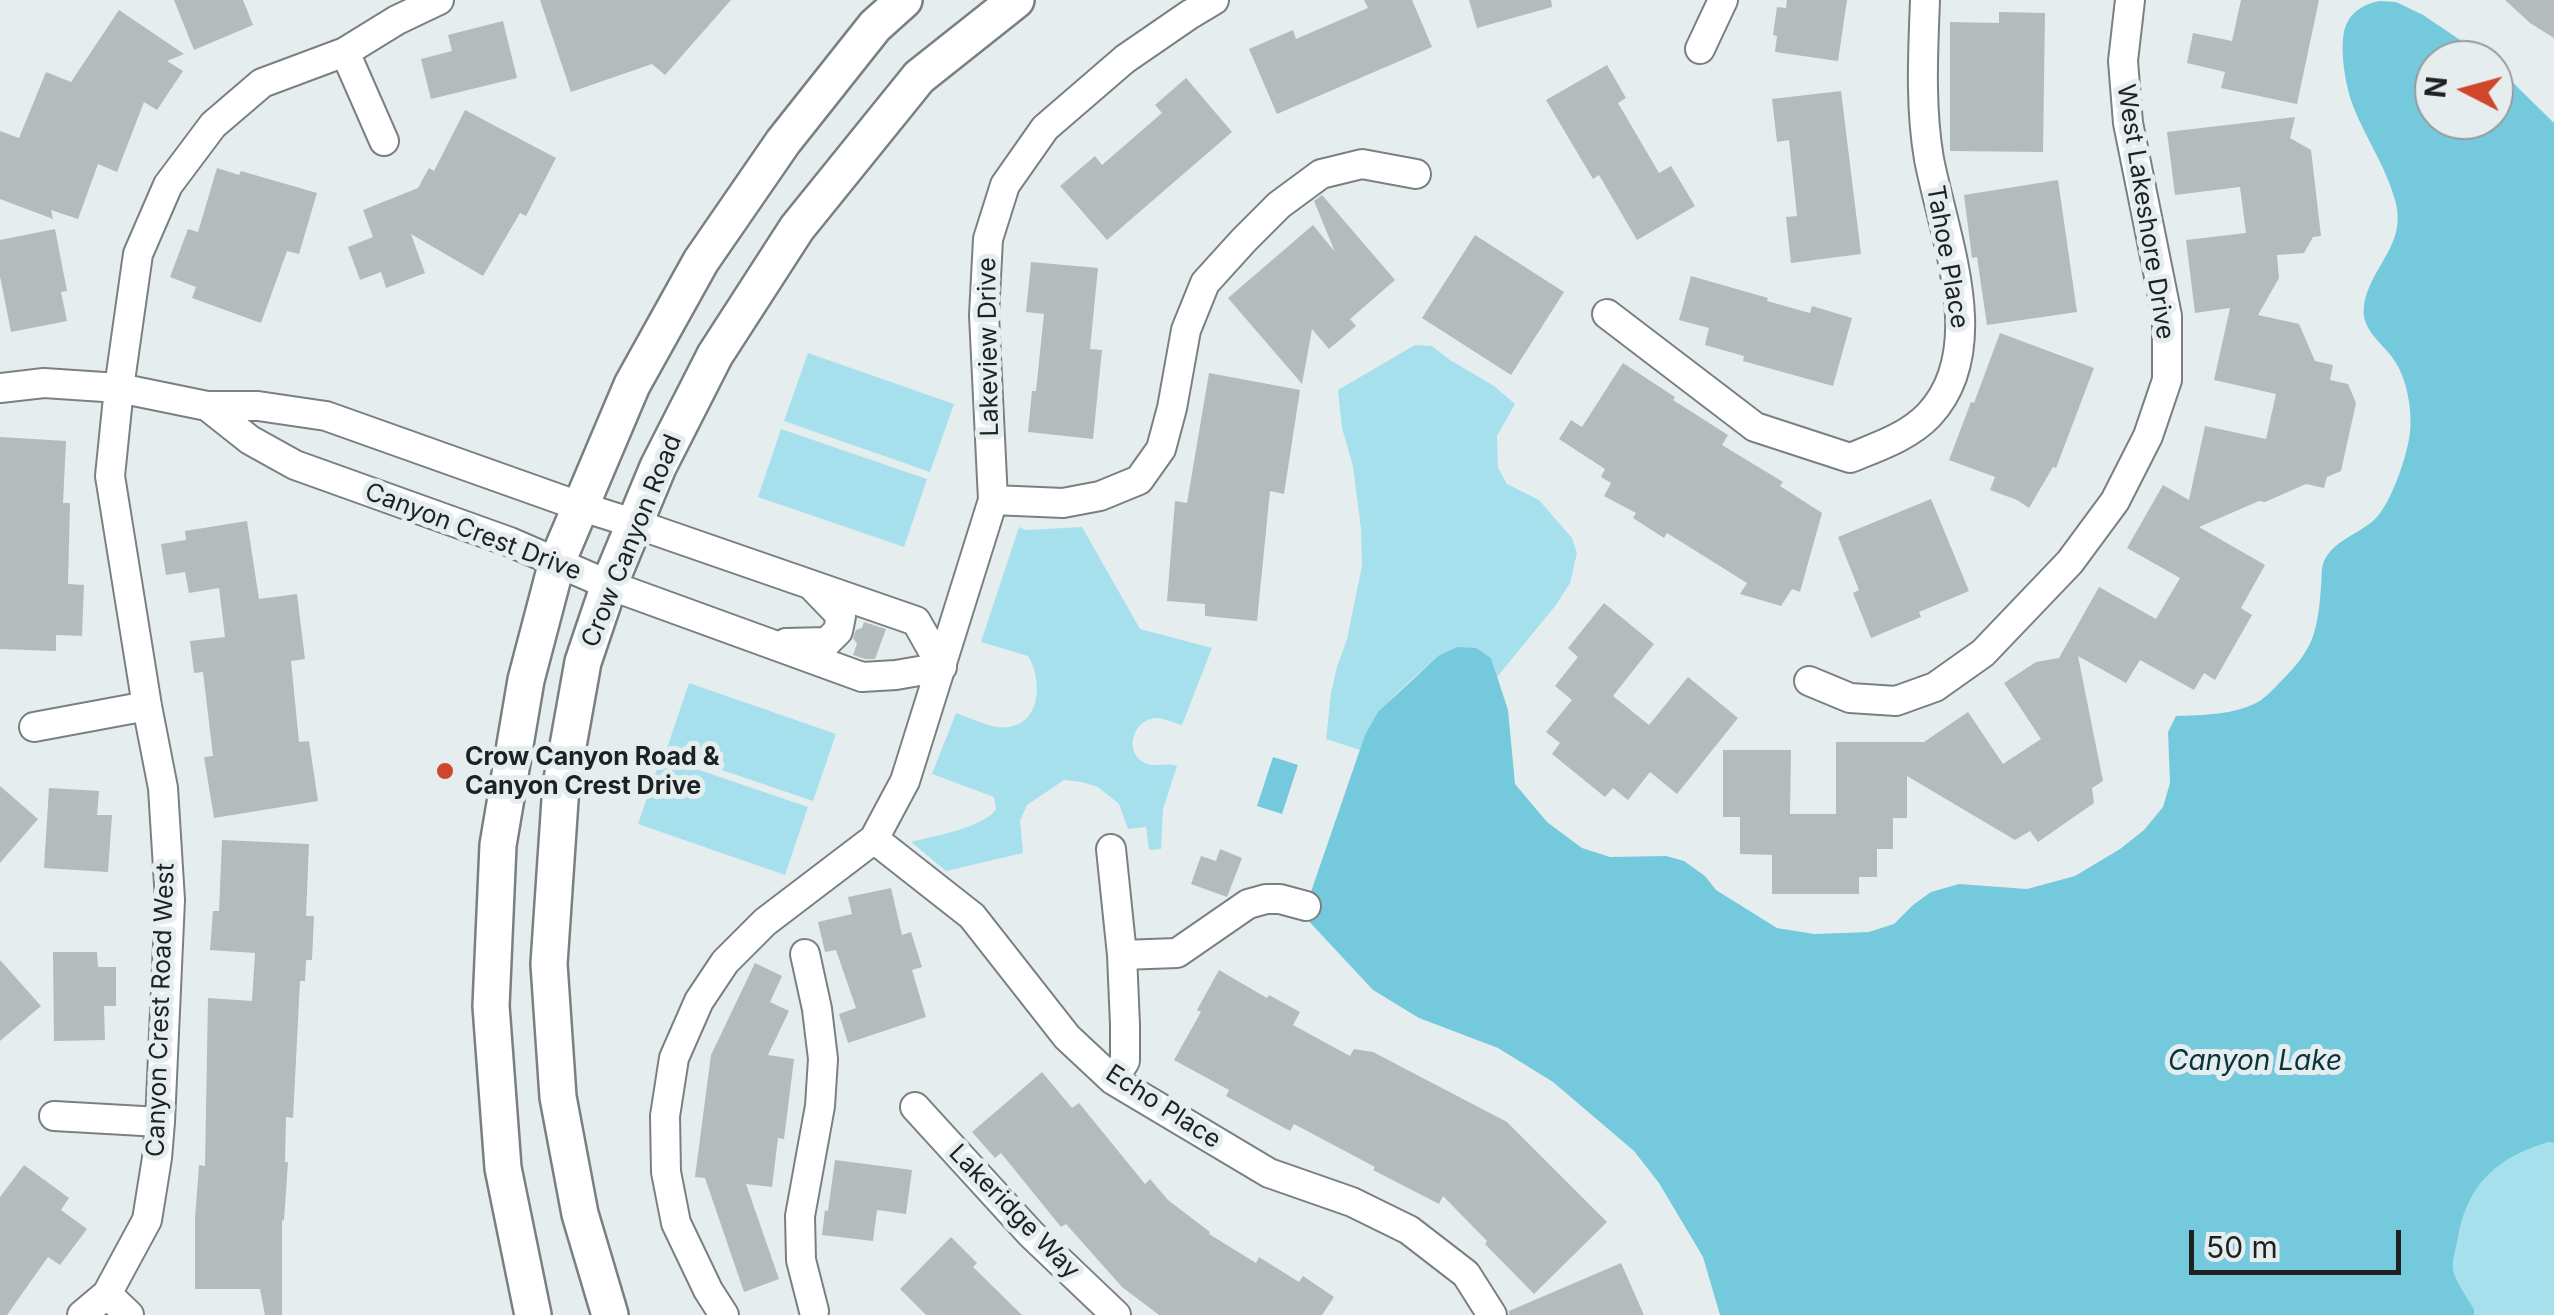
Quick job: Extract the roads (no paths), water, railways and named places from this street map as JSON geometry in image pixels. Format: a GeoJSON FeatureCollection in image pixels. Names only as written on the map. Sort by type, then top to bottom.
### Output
{"type":"FeatureCollection","features":[{"type":"Feature","properties":{"kind":"main road"},"geometry":{"type":"LineString","coordinates":[[533,1315],[503,1168],[491,1006],[498,846],[526,680],[557,562],[632,384],[701,261],[783,142],[874,26],[904,0]]}},
{"type":"Feature","properties":{"kind":"main road","name":"Crow Canyon Road"},"geometry":{"type":"LineString","coordinates":[[610,1315],[580,1214],[558,1096],[548,964],[561,785],[583,662],[609,585],[658,466],[716,354],[796,228],[919,77],[1016,0]]}},
{"type":"Feature","properties":{"kind":"street","name":"Canyon Crest Road West"},"geometry":{"type":"LineString","coordinates":[[82,1315],[107,1294],[147,1220],[160,1122],[170,900],[163,788],[110,476],[118,388],[138,254],[168,184],[213,124],[262,83],[346,52],[438,0]]}},
{"type":"Feature","properties":{"kind":"street","name":"Lakeview Drive"},"geometry":{"type":"LineString","coordinates":[[874,839],[905,782],[993,500],[984,316],[988,239],[1006,184],[1044,128],[1125,59],[1214,0]]}},
{"type":"Feature","properties":{"kind":"street"},"geometry":{"type":"LineString","coordinates":[[1700,49],[1724,0]]}},
{"type":"Feature","properties":{"kind":"street","name":"Tahoe Place"},"geometry":{"type":"LineString","coordinates":[[1608,314],[1755,426],[1850,458],[1902,436],[1929,415],[1950,384],[1960,352],[1962,318],[1929,156],[1924,112],[1926,0]]}},
{"type":"Feature","properties":{"kind":"street","name":"West Lakeshore Drive"},"geometry":{"type":"LineString","coordinates":[[1808,681],[1850,698],[1896,700],[1935,686],[1983,653],[2070,562],[2115,501],[2148,436],[2167,380],[2167,316],[2128,123],[2123,61],[2130,0]]}},
{"type":"Feature","properties":{"kind":"street"},"geometry":{"type":"LineString","coordinates":[[346,52],[384,141]]}},
{"type":"Feature","properties":{"kind":"street"},"geometry":{"type":"LineString","coordinates":[[993,500],[1064,503],[1100,496],[1139,480],[1162,449],[1186,330],[1206,284],[1244,240],[1279,205],[1321,174],[1362,164],[1416,174]]}},
{"type":"Feature","properties":{"kind":"street","name":"Canyon Crest Drive"},"geometry":{"type":"LineString","coordinates":[[0,388],[44,383],[118,388],[207,406],[258,406],[326,416],[916,621],[942,667],[862,677],[609,585],[510,542],[296,464],[250,440],[207,406]]}},
{"type":"Feature","properties":{"kind":"street"},"geometry":{"type":"LineString","coordinates":[[770,644],[827,642],[838,631],[841,616],[809,583]]}},
{"type":"Feature","properties":{"kind":"street"},"geometry":{"type":"LineString","coordinates":[[34,728],[147,706]]}},
{"type":"Feature","properties":{"kind":"street"},"geometry":{"type":"LineString","coordinates":[[724,1315],[676,1223],[666,1172],[665,1116],[674,1058],[699,1001],[725,962],[765,922],[874,839]]}},
{"type":"Feature","properties":{"kind":"street","name":"Echo Place"},"geometry":{"type":"LineString","coordinates":[[874,839],[972,916],[1067,1036],[1113,1080],[1269,1173],[1352,1202],[1409,1230],[1466,1274],[1492,1315]]}},
{"type":"Feature","properties":{"kind":"street"},"geometry":{"type":"LineString","coordinates":[[1112,848],[1122,955],[1125,1061],[1113,1080]]}},
{"type":"Feature","properties":{"kind":"street"},"geometry":{"type":"LineString","coordinates":[[1122,955],[1177,953],[1248,904],[1280,900],[1306,906]]}},
{"type":"Feature","properties":{"kind":"street"},"geometry":{"type":"LineString","coordinates":[[804,954],[823,1059],[820,1106],[800,1216],[802,1260],[820,1314]]}},
{"type":"Feature","properties":{"kind":"street","name":"Lakeridge Way"},"geometry":{"type":"LineString","coordinates":[[914,1107],[1031,1234],[1116,1315]]}},
{"type":"Feature","properties":{"kind":"street"},"geometry":{"type":"LineString","coordinates":[[54,1116],[160,1122]]}},
{"type":"Feature","properties":{"kind":"street"},"geometry":{"type":"LineString","coordinates":[[107,1294],[129,1315]]}},
{"type":"Feature","properties":{"kind":"water","name":"Canyon Lake"},"geometry":{"type":"Polygon","coordinates":[[[2379,1],[2396,2],[2460,40],[2414,40],[2414,140],[2514,140],[2514,84],[2554,123],[2554,1143],[2531,1148],[2500,1164],[2469,1201],[2453,1268],[2474,1315],[1720,1315],[1703,1257],[1659,1183],[1634,1151],[1553,1082],[1498,1048],[1419,1018],[1373,990],[1303,915],[1365,735],[1378,712],[1438,656],[1457,647],[1476,648],[1491,658],[1508,710],[1515,784],[1547,822],[1582,848],[1610,857],[1666,856],[1684,861],[1716,890],[1777,928],[1814,934],[1869,932],[1894,924],[1931,892],[1959,884],[2027,889],[2075,876],[2120,849],[2144,830],[2163,807],[2170,783],[2168,732],[2176,716],[2218,714],[2258,702],[2301,659],[2316,626],[2322,566],[2327,556],[2380,514],[2403,462],[2410,424],[2407,392],[2396,363],[2369,330],[2364,315],[2368,292],[2392,243],[2398,216],[2386,175],[2352,103],[2345,73],[2345,29],[2361,8],[2379,1]]]}},
{"type":"Feature","properties":{"kind":"water"},"geometry":{"type":"Polygon","coordinates":[[[1273,757],[1298,765],[1282,814],[1257,806],[1273,757]]]}},
{"type":"Feature","properties":{"kind":"place","name":"Crow Canyon Road & Canyon Crest Drive"},"geometry":{"type":"Point","coordinates":[445,771]}}]}
